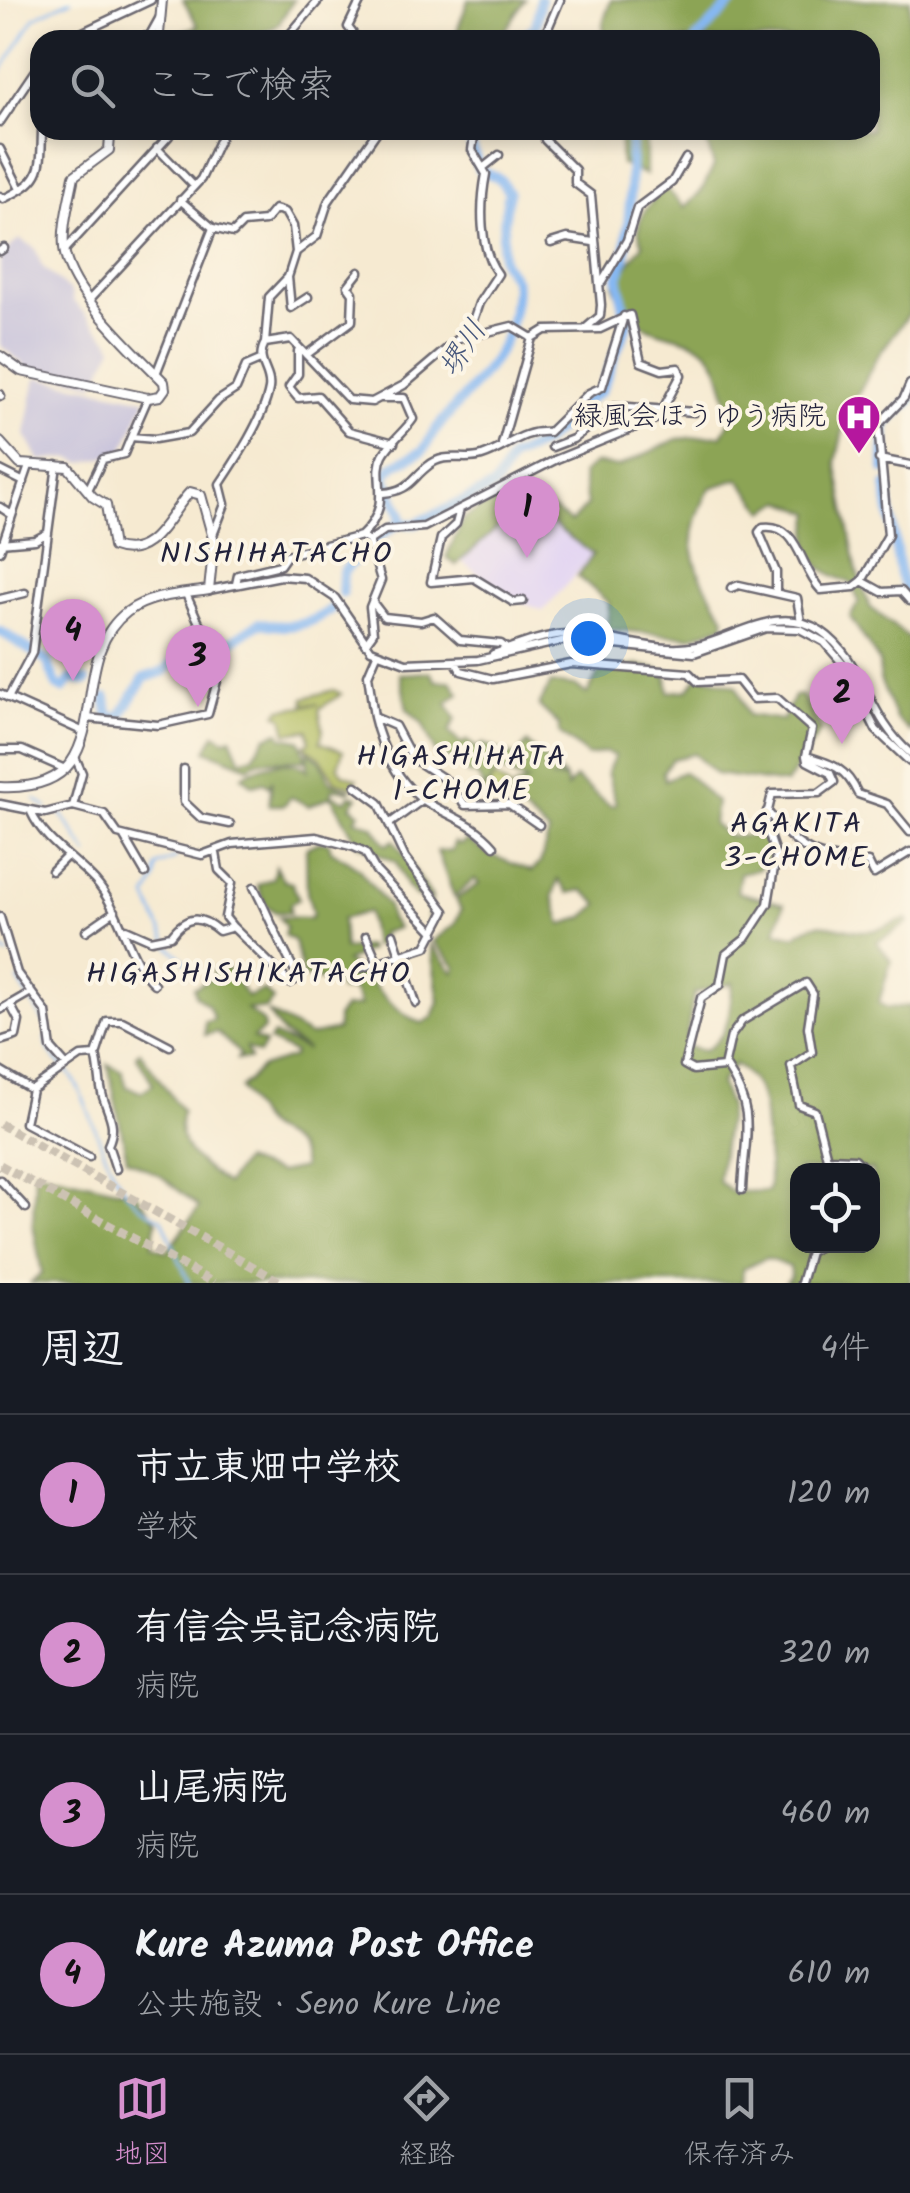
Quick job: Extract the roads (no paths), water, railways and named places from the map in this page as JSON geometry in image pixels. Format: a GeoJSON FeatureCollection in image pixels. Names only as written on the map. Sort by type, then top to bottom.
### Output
{"type":"FeatureCollection","features":[{"type":"Feature","properties":{"kind":"main road"},"geometry":{"type":"LineString","coordinates":[[159,30],[162,0]]}},
{"type":"Feature","properties":{"kind":"main road"},"geometry":{"type":"LineString","coordinates":[[0,356],[21,371],[148,398],[160,396],[165,389],[90,299],[65,250],[74,176],[112,143],[110,140]]}},
{"type":"Feature","properties":{"kind":"main road"},"geometry":{"type":"LineString","coordinates":[[0,442],[20,464],[68,467],[106,504],[113,547],[137,548],[166,529],[190,492],[201,495],[214,535],[209,590],[138,606],[118,621],[104,642],[84,732],[76,757],[66,769],[34,786],[0,786]]}},
{"type":"Feature","properties":{"kind":"street"},"geometry":{"type":"LineString","coordinates":[[87,30],[151,0]]}},
{"type":"Feature","properties":{"kind":"street"},"geometry":{"type":"LineString","coordinates":[[294,30],[319,0]]}},
{"type":"Feature","properties":{"kind":"street"},"geometry":{"type":"LineString","coordinates":[[350,30],[348,27],[362,0]]}},
{"type":"Feature","properties":{"kind":"street"},"geometry":{"type":"LineString","coordinates":[[547,30],[560,0]]}},
{"type":"Feature","properties":{"kind":"street"},"geometry":{"type":"LineString","coordinates":[[152,30],[160,16]]}},
{"type":"Feature","properties":{"kind":"street"},"geometry":{"type":"LineString","coordinates":[[0,122],[30,78]]}},
{"type":"Feature","properties":{"kind":"street"},"geometry":{"type":"LineString","coordinates":[[0,196],[2,199],[30,187],[36,180],[42,163],[42,140]]}},
{"type":"Feature","properties":{"kind":"street"},"geometry":{"type":"LineString","coordinates":[[65,250],[165,140]]}},
{"type":"Feature","properties":{"kind":"street"},"geometry":{"type":"LineString","coordinates":[[90,299],[194,186],[219,140]]}},
{"type":"Feature","properties":{"kind":"street"},"geometry":{"type":"LineString","coordinates":[[296,252],[318,236],[328,202],[371,140]]}},
{"type":"Feature","properties":{"kind":"street"},"geometry":{"type":"LineString","coordinates":[[459,340],[470,329],[479,303],[498,274],[486,256],[484,167],[472,150],[473,140]]}},
{"type":"Feature","properties":{"kind":"street"},"geometry":{"type":"LineString","coordinates":[[545,140],[575,170],[574,183],[592,195],[593,242],[601,283],[600,316],[586,328]]}},
{"type":"Feature","properties":{"kind":"street"},"geometry":{"type":"LineString","coordinates":[[157,148],[194,186]]}},
{"type":"Feature","properties":{"kind":"street"},"geometry":{"type":"LineString","coordinates":[[0,149],[20,189]]}},
{"type":"Feature","properties":{"kind":"street"},"geometry":{"type":"LineString","coordinates":[[484,167],[498,156]]}},
{"type":"Feature","properties":{"kind":"street"},"geometry":{"type":"LineString","coordinates":[[601,283],[627,240],[637,208],[672,182],[686,158]]}},
{"type":"Feature","properties":{"kind":"street"},"geometry":{"type":"LineString","coordinates":[[180,200],[213,228],[234,233],[243,222],[256,224],[281,209],[293,226],[296,252],[288,277],[291,308],[308,297]]}},
{"type":"Feature","properties":{"kind":"street"},"geometry":{"type":"LineString","coordinates":[[156,374],[213,228]]}},
{"type":"Feature","properties":{"kind":"street"},"geometry":{"type":"LineString","coordinates":[[551,242],[567,238],[593,242]]}},
{"type":"Feature","properties":{"kind":"street"},"geometry":{"type":"LineString","coordinates":[[360,272],[348,286],[353,294],[352,320],[302,353],[298,374],[289,387],[298,398],[318,396],[349,431],[394,443]]}},
{"type":"Feature","properties":{"kind":"street"},"geometry":{"type":"LineString","coordinates":[[214,535],[224,504],[220,484],[240,458],[270,388],[260,360],[266,343],[269,297],[288,277]]}},
{"type":"Feature","properties":{"kind":"street"},"geometry":{"type":"LineString","coordinates":[[383,493],[415,484],[428,466],[450,456],[482,456],[533,431],[550,432],[589,393],[602,388],[624,316]]}},
{"type":"Feature","properties":{"kind":"street"},"geometry":{"type":"LineString","coordinates":[[369,542],[385,530],[424,527],[523,480],[557,459],[658,418],[682,370],[662,370],[642,362],[633,316],[624,316],[600,328],[545,330],[532,338],[502,444]]}},
{"type":"Feature","properties":{"kind":"street"},"geometry":{"type":"LineString","coordinates":[[380,398],[404,385],[445,346],[459,340],[512,326],[532,338]]}},
{"type":"Feature","properties":{"kind":"street"},"geometry":{"type":"LineString","coordinates":[[236,584],[238,575],[280,565],[287,554],[361,536],[371,526],[383,493],[381,462],[413,419],[404,398],[349,400],[291,339],[266,343]]}},
{"type":"Feature","properties":{"kind":"street"},"geometry":{"type":"LineString","coordinates":[[131,436],[155,439],[189,433],[219,400],[236,389],[246,366],[260,360]]}},
{"type":"Feature","properties":{"kind":"street"},"geometry":{"type":"LineString","coordinates":[[776,593],[776,572],[759,532],[763,527],[783,529],[796,540],[804,570],[821,590],[854,587],[862,582],[888,535],[878,459],[878,425],[904,398],[910,384]]}},
{"type":"Feature","properties":{"kind":"street"},"geometry":{"type":"LineString","coordinates":[[88,490],[102,459],[124,454],[148,398]]}},
{"type":"Feature","properties":{"kind":"street"},"geometry":{"type":"LineString","coordinates":[[552,447],[573,439],[616,406],[694,412]]}},
{"type":"Feature","properties":{"kind":"street"},"geometry":{"type":"LineString","coordinates":[[550,432],[557,459]]}},
{"type":"Feature","properties":{"kind":"street"},"geometry":{"type":"LineString","coordinates":[[878,459],[910,465]]}},
{"type":"Feature","properties":{"kind":"street"},"geometry":{"type":"LineString","coordinates":[[57,465],[32,653],[4,696],[84,732]]}},
{"type":"Feature","properties":{"kind":"street"},"geometry":{"type":"LineString","coordinates":[[1,546],[29,466]]}},
{"type":"Feature","properties":{"kind":"street"},"geometry":{"type":"LineString","coordinates":[[0,470],[24,482]]}},
{"type":"Feature","properties":{"kind":"street"},"geometry":{"type":"LineString","coordinates":[[0,507],[12,515]]}},
{"type":"Feature","properties":{"kind":"street"},"geometry":{"type":"LineString","coordinates":[[460,508],[456,524],[441,538],[432,582],[474,578],[514,602],[523,601]]}},
{"type":"Feature","properties":{"kind":"street"},"geometry":{"type":"LineString","coordinates":[[1,546],[47,533]]}},
{"type":"Feature","properties":{"kind":"street"},"geometry":{"type":"LineString","coordinates":[[361,536],[369,542],[381,572],[374,609],[384,618],[421,621],[434,617],[460,640],[500,644],[506,650]]}},
{"type":"Feature","properties":{"kind":"street"},"geometry":{"type":"LineString","coordinates":[[209,590],[281,576],[316,583],[335,598],[364,644],[377,654],[406,663],[478,660],[566,640],[685,654],[766,628],[800,628],[824,642],[844,665],[876,730],[910,762]]}},
{"type":"Feature","properties":{"kind":"street"},"geometry":{"type":"LineString","coordinates":[[862,582],[882,592],[901,591],[910,600]]}},
{"type":"Feature","properties":{"kind":"street"},"geometry":{"type":"LineString","coordinates":[[731,588],[739,585],[797,598],[801,622]]}},
{"type":"Feature","properties":{"kind":"street"},"geometry":{"type":"LineString","coordinates":[[0,599],[25,593]]}},
{"type":"Feature","properties":{"kind":"street"},"geometry":{"type":"LineString","coordinates":[[87,718],[158,725],[208,714],[220,670],[186,594]]}},
{"type":"Feature","properties":{"kind":"street"},"geometry":{"type":"LineString","coordinates":[[364,644],[372,633],[370,607],[376,594]]}},
{"type":"Feature","properties":{"kind":"street"},"geometry":{"type":"LineString","coordinates":[[478,660],[572,634],[694,647],[770,621],[801,622],[821,631],[852,664],[879,722],[910,753]]}},
{"type":"Feature","properties":{"kind":"street"},"geometry":{"type":"LineString","coordinates":[[377,654],[368,675],[382,749],[422,800],[479,828],[494,846]]}},
{"type":"Feature","properties":{"kind":"street"},"geometry":{"type":"LineString","coordinates":[[455,661],[461,670],[493,679],[571,664],[689,673],[698,682],[738,680],[753,699],[776,698],[812,730],[806,761],[830,772],[834,782],[830,788],[772,794],[765,823],[776,856],[768,904],[745,939],[726,954],[720,985],[701,998],[684,1062],[693,1070],[726,1066]]}},
{"type":"Feature","properties":{"kind":"street"},"geometry":{"type":"LineString","coordinates":[[374,717],[394,726],[412,758],[449,782],[465,805],[509,804],[538,825]]}},
{"type":"Feature","properties":{"kind":"street"},"geometry":{"type":"LineString","coordinates":[[0,750],[22,750],[66,769]]}},
{"type":"Feature","properties":{"kind":"street"},"geometry":{"type":"LineString","coordinates":[[806,756],[849,774],[858,794],[887,804],[910,832]]}},
{"type":"Feature","properties":{"kind":"street"},"geometry":{"type":"LineString","coordinates":[[74,806],[82,772],[76,757]]}},
{"type":"Feature","properties":{"kind":"street"},"geometry":{"type":"LineString","coordinates":[[184,770],[184,802],[201,818],[230,824]]}},
{"type":"Feature","properties":{"kind":"street"},"geometry":{"type":"LineString","coordinates":[[356,786],[379,803],[405,858],[446,912],[426,946],[361,968]]}},
{"type":"Feature","properties":{"kind":"street"},"geometry":{"type":"LineString","coordinates":[[389,824],[422,800]]}},
{"type":"Feature","properties":{"kind":"street"},"geometry":{"type":"LineString","coordinates":[[0,804],[30,812],[57,812],[74,806],[104,814],[124,836],[144,873]]}},
{"type":"Feature","properties":{"kind":"street"},"geometry":{"type":"LineString","coordinates":[[767,810],[790,840],[812,854],[868,862],[874,874],[910,852]]}},
{"type":"Feature","properties":{"kind":"street"},"geometry":{"type":"LineString","coordinates":[[30,812],[66,857],[94,880],[126,929],[139,966],[154,984]]}},
{"type":"Feature","properties":{"kind":"street"},"geometry":{"type":"LineString","coordinates":[[124,836],[202,855],[232,844],[316,838],[354,847],[365,852],[376,871],[435,932]]}},
{"type":"Feature","properties":{"kind":"street"},"geometry":{"type":"LineString","coordinates":[[216,853],[219,870],[232,883],[225,916],[290,983],[299,978],[269,926],[254,887]]}},
{"type":"Feature","properties":{"kind":"street"},"geometry":{"type":"LineString","coordinates":[[52,871],[66,857]]}},
{"type":"Feature","properties":{"kind":"street"},"geometry":{"type":"LineString","coordinates":[[86,931],[115,911]]}},
{"type":"Feature","properties":{"kind":"street"},"geometry":{"type":"LineString","coordinates":[[0,917],[17,973],[46,1012],[51,1048],[67,1066]]}},
{"type":"Feature","properties":{"kind":"street"},"geometry":{"type":"LineString","coordinates":[[126,929],[151,940],[171,936],[181,922],[195,918],[205,919],[219,931],[233,927]]}},
{"type":"Feature","properties":{"kind":"street"},"geometry":{"type":"LineString","coordinates":[[394,934],[416,1003]]}},
{"type":"Feature","properties":{"kind":"street"},"geometry":{"type":"LineString","coordinates":[[366,936],[378,963]]}},
{"type":"Feature","properties":{"kind":"street"},"geometry":{"type":"LineString","coordinates":[[742,1190],[750,1120],[744,1095],[726,1066],[731,1036],[742,1021],[806,983],[813,994],[808,1027],[812,1052],[791,1066],[799,1105],[815,1111],[827,1158],[855,1158],[860,1163]]}},
{"type":"Feature","properties":{"kind":"street"},"geometry":{"type":"LineString","coordinates":[[0,1010],[30,992]]}},
{"type":"Feature","properties":{"kind":"street"},"geometry":{"type":"LineString","coordinates":[[0,1042],[16,1036],[19,1021],[10,1004]]}},
{"type":"Feature","properties":{"kind":"street"},"geometry":{"type":"LineString","coordinates":[[116,1168],[108,1145],[114,1132],[111,1110],[102,1094],[96,1055],[107,1021],[122,1020],[170,1046]]}},
{"type":"Feature","properties":{"kind":"street"},"geometry":{"type":"LineString","coordinates":[[88,1156],[26,1123],[32,1090],[82,1056],[96,1055]]}},
{"type":"Feature","properties":{"kind":"street"},"geometry":{"type":"LineString","coordinates":[[0,1071],[32,1090]]}},
{"type":"Feature","properties":{"kind":"street"},"geometry":{"type":"LineString","coordinates":[[0,1180],[26,1208]]}},
{"type":"Feature","properties":{"kind":"street"},"geometry":{"type":"LineString","coordinates":[[801,1283],[810,1253]]}},
{"type":"Feature","properties":{"kind":"waterway"},"geometry":{"type":"LineString","coordinates":[[0,73],[35,17],[71,0]]}},
{"type":"Feature","properties":{"kind":"waterway","name":"堺川"},"geometry":{"type":"LineString","coordinates":[[531,30],[536,26],[540,0]]}},
{"type":"Feature","properties":{"kind":"waterway"},"geometry":{"type":"LineString","coordinates":[[706,30],[735,0]]}},
{"type":"Feature","properties":{"kind":"waterway"},"geometry":{"type":"LineString","coordinates":[[339,191],[377,148],[379,140]]}},
{"type":"Feature","properties":{"kind":"waterway","name":"堺川"},"geometry":{"type":"LineString","coordinates":[[342,593],[343,572],[376,538],[400,523],[401,514],[385,477],[388,472],[424,449],[493,360],[507,334],[516,286],[502,256],[509,193],[500,179],[479,169],[470,140]]}},
{"type":"Feature","properties":{"kind":"waterway","name":"堺川"},"geometry":{"type":"LineString","coordinates":[[400,523],[415,524],[495,486],[511,458],[542,444],[567,422],[572,411],[601,391],[627,324],[618,277],[625,258],[631,140]]}},
{"type":"Feature","properties":{"kind":"waterway"},"geometry":{"type":"LineString","coordinates":[[323,227],[334,198]]}},
{"type":"Feature","properties":{"kind":"waterway"},"geometry":{"type":"LineString","coordinates":[[884,469],[885,425],[910,400]]}},
{"type":"Feature","properties":{"kind":"waterway"},"geometry":{"type":"LineString","coordinates":[[886,486],[900,575],[910,596]]}},
{"type":"Feature","properties":{"kind":"waterway","name":"堺川"},"geometry":{"type":"LineString","coordinates":[[106,698],[109,719],[122,714],[144,678],[165,671],[191,644],[232,641],[259,623],[297,625],[331,609]]}},
{"type":"Feature","properties":{"kind":"waterway","name":"堺川"},"geometry":{"type":"LineString","coordinates":[[0,631],[47,661],[57,686],[63,689],[71,679],[86,681]]}},
{"type":"Feature","properties":{"kind":"waterway"},"geometry":{"type":"LineString","coordinates":[[35,799],[47,808]]}},
{"type":"Feature","properties":{"kind":"waterway"},"geometry":{"type":"LineString","coordinates":[[61,813],[88,854]]}},
{"type":"Feature","properties":{"kind":"waterway"},"geometry":{"type":"LineString","coordinates":[[176,858],[157,866],[156,880],[147,897],[168,945],[187,963],[187,976]]}},
{"type":"Feature","properties":{"kind":"waterway"},"geometry":{"type":"LineString","coordinates":[[0,949],[8,954]]}},
{"type":"Feature","properties":{"kind":"waterway"},"geometry":{"type":"LineString","coordinates":[[18,980],[45,1023]]}},
{"type":"Feature","properties":{"kind":"waterway"},"geometry":{"type":"LineString","coordinates":[[47,1036],[49,1050],[83,1097],[117,1178],[144,1209],[162,1218],[189,1283]]}},
{"type":"Feature","properties":{"kind":"tunnel"},"geometry":{"type":"LineString","coordinates":[[0,1124],[282,1283]]}},
{"type":"Feature","properties":{"kind":"tunnel"},"geometry":{"type":"LineString","coordinates":[[0,1165],[214,1283]]}},
{"type":"Feature","properties":{"kind":"place","name":"緑風会ほうゆう病院"},"geometry":{"type":"Point","coordinates":[859,455]}},
{"type":"Feature","properties":{"kind":"place","name":"市立東畑中学校"},"geometry":{"type":"Point","coordinates":[527,558]}},
{"type":"Feature","properties":{"kind":"place","name":"Kure Azuma Post Office"},"geometry":{"type":"Point","coordinates":[73,681]}},
{"type":"Feature","properties":{"kind":"place","name":"山尾病院"},"geometry":{"type":"Point","coordinates":[198,707]}},
{"type":"Feature","properties":{"kind":"place","name":"有信会呉記念病院"},"geometry":{"type":"Point","coordinates":[842,744]}},
{"type":"Feature","properties":{"kind":"district","name":"NISHIHATACHO"},"geometry":{"type":"Point","coordinates":[277,555]}},
{"type":"Feature","properties":{"kind":"district","name":"HIGASHIHATA 1-CHOME"},"geometry":{"type":"Point","coordinates":[462,775]}},
{"type":"Feature","properties":{"kind":"district","name":"AGAKITA 3-CHOME"},"geometry":{"type":"Point","coordinates":[797,842]}},
{"type":"Feature","properties":{"kind":"district","name":"HIGASHISHIKATACHO"},"geometry":{"type":"Point","coordinates":[249,975]}}]}
